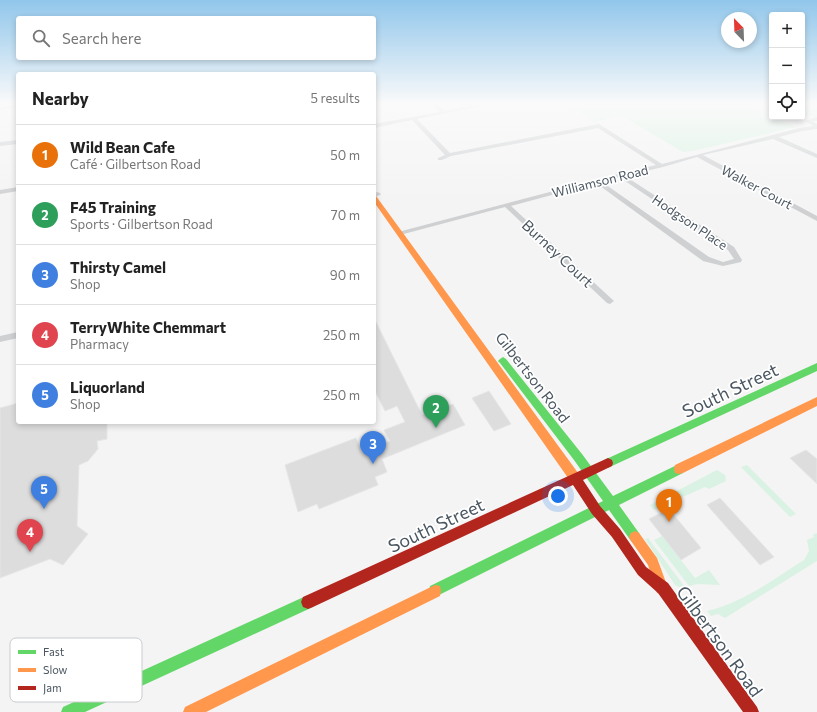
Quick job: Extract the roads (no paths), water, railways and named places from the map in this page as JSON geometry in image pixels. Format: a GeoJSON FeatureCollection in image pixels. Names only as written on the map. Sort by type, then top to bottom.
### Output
{"type":"FeatureCollection","features":[{"type":"Feature","properties":{"kind":"main road","name":"Gilbertson Road"},"geometry":{"type":"LineString","coordinates":[[376,194],[565,463],[574,479],[596,510],[616,533],[642,571],[663,588]]}},
{"type":"Feature","properties":{"kind":"main road","name":"Gilbertson Road"},"geometry":{"type":"LineString","coordinates":[[403,233],[611,503],[653,562],[663,588],[752,712]]}},
{"type":"Feature","properties":{"kind":"main road","name":"South Street"},"geometry":{"type":"LineString","coordinates":[[142,678],[817,367]]}},
{"type":"Feature","properties":{"kind":"main road"},"geometry":{"type":"LineString","coordinates":[[190,712],[817,401]]}},
{"type":"Feature","properties":{"kind":"main road","name":"South Street"},"geometry":{"type":"LineString","coordinates":[[68,712],[90,702]]}},
{"type":"Feature","properties":{"kind":"street"},"geometry":{"type":"LineString","coordinates":[[431,136],[449,155]]}},
{"type":"Feature","properties":{"kind":"street"},"geometry":{"type":"LineString","coordinates":[[440,159],[449,155],[542,136]]}},
{"type":"Feature","properties":{"kind":"street"},"geometry":{"type":"LineString","coordinates":[[615,136],[662,166]]}},
{"type":"Feature","properties":{"kind":"street"},"geometry":{"type":"LineString","coordinates":[[774,137],[817,156]]}},
{"type":"Feature","properties":{"kind":"street","name":"Williamson Road"},"geometry":{"type":"LineString","coordinates":[[403,233],[620,175],[662,166],[698,155],[774,137]]}},
{"type":"Feature","properties":{"kind":"street"},"geometry":{"type":"LineString","coordinates":[[0,144],[16,142]]}},
{"type":"Feature","properties":{"kind":"street","name":"Walker Court"},"geometry":{"type":"LineString","coordinates":[[698,155],[817,219]]}},
{"type":"Feature","properties":{"kind":"street","name":"Hodgson Place"},"geometry":{"type":"LineString","coordinates":[[598,182],[706,258],[723,264],[738,260],[731,249],[620,175]]}},
{"type":"Feature","properties":{"kind":"street"},"geometry":{"type":"LineString","coordinates":[[0,192],[16,189]]}},
{"type":"Feature","properties":{"kind":"street","name":"Burney Court"},"geometry":{"type":"LineString","coordinates":[[506,206],[610,301]]}},
{"type":"Feature","properties":{"kind":"street"},"geometry":{"type":"LineString","coordinates":[[0,339],[16,335]]}},
{"type":"Feature","properties":{"kind":"place","name":"F45 Training"},"geometry":{"type":"Point","coordinates":[436,428]}},
{"type":"Feature","properties":{"kind":"place","name":"Thirsty Camel"},"geometry":{"type":"Point","coordinates":[373,464]}},
{"type":"Feature","properties":{"kind":"place","name":"Liquorland"},"geometry":{"type":"Point","coordinates":[44,509]}},
{"type":"Feature","properties":{"kind":"place","name":"Wild Bean Cafe"},"geometry":{"type":"Point","coordinates":[669,522]}},
{"type":"Feature","properties":{"kind":"place","name":"TerryWhite Chemmart"},"geometry":{"type":"Point","coordinates":[30,552]}}]}
